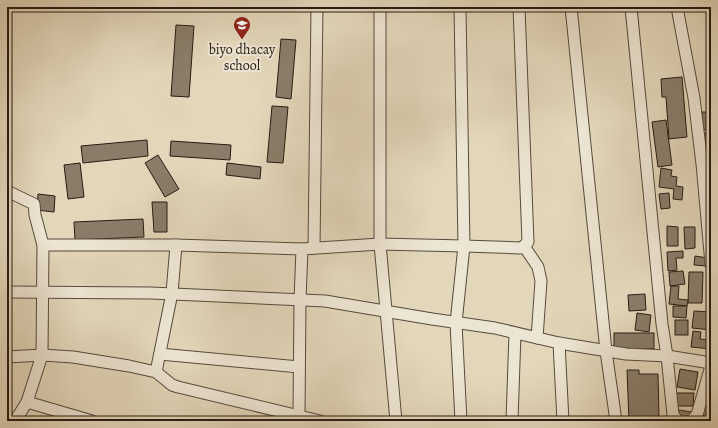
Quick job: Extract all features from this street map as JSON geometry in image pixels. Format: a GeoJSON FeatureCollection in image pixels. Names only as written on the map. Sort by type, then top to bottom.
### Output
{"type":"FeatureCollection","features":[{"type":"Feature","properties":{"kind":"street"},"geometry":{"type":"LineString","coordinates":[[314,248],[317,7]]}},
{"type":"Feature","properties":{"kind":"street"},"geometry":{"type":"LineString","coordinates":[[380,7],[380,244],[396,421]]}},
{"type":"Feature","properties":{"kind":"street"},"geometry":{"type":"LineString","coordinates":[[460,7],[464,246],[456,323],[461,421]]}},
{"type":"Feature","properties":{"kind":"street"},"geometry":{"type":"LineString","coordinates":[[43,245],[176,245],[302,249],[380,244],[521,248],[528,242],[519,7]]}},
{"type":"Feature","properties":{"kind":"street"},"geometry":{"type":"LineString","coordinates":[[564,7],[571,7],[606,351],[616,421]]}},
{"type":"Feature","properties":{"kind":"street"},"geometry":{"type":"LineString","coordinates":[[631,7],[662,324],[673,415],[680,421]]}},
{"type":"Feature","properties":{"kind":"street"},"geometry":{"type":"LineString","coordinates":[[677,7],[707,176],[711,264]]}},
{"type":"Feature","properties":{"kind":"street"},"geometry":{"type":"LineString","coordinates":[[7,191],[34,204],[35,215],[43,245],[42,355],[27,402],[15,421]]}},
{"type":"Feature","properties":{"kind":"street"},"geometry":{"type":"LineString","coordinates":[[156,372],[172,293],[176,245]]}},
{"type":"Feature","properties":{"kind":"street"},"geometry":{"type":"LineString","coordinates":[[524,246],[538,267],[541,281],[537,338]]}},
{"type":"Feature","properties":{"kind":"street"},"geometry":{"type":"LineString","coordinates":[[299,415],[302,249]]}},
{"type":"Feature","properties":{"kind":"street"},"geometry":{"type":"LineString","coordinates":[[7,292],[172,293],[325,301],[495,328],[559,343],[606,351],[626,354],[667,356],[711,364],[697,415],[691,421]]}},
{"type":"Feature","properties":{"kind":"street"},"geometry":{"type":"LineString","coordinates":[[512,421],[515,333]]}},
{"type":"Feature","properties":{"kind":"street"},"geometry":{"type":"LineString","coordinates":[[559,343],[563,421]]}},
{"type":"Feature","properties":{"kind":"street"},"geometry":{"type":"LineString","coordinates":[[160,354],[299,367]]}},
{"type":"Feature","properties":{"kind":"street"},"geometry":{"type":"LineString","coordinates":[[7,357],[42,355],[73,357],[129,366],[156,372],[172,385],[178,387],[284,417],[299,415],[320,421]]}},
{"type":"Feature","properties":{"kind":"street"},"geometry":{"type":"LineString","coordinates":[[27,402],[92,421]]}},
{"type":"Feature","properties":{"kind":"building"},"geometry":{"type":"Polygon","coordinates":[[[176,25],[194,26],[189,97],[171,96],[176,25]]]}},
{"type":"Feature","properties":{"kind":"building"},"geometry":{"type":"Polygon","coordinates":[[[281,39],[296,40],[291,99],[276,97],[281,39]]]}},
{"type":"Feature","properties":{"kind":"building"},"geometry":{"type":"Polygon","coordinates":[[[682,77],[687,137],[669,139],[666,97],[662,97],[661,79],[682,77]]]}},
{"type":"Feature","properties":{"kind":"building"},"geometry":{"type":"Polygon","coordinates":[[[272,106],[288,107],[283,163],[267,162],[272,106]]]}},
{"type":"Feature","properties":{"kind":"building"},"geometry":{"type":"Polygon","coordinates":[[[702,112],[711,112],[711,129],[702,130],[702,112]]]}},
{"type":"Feature","properties":{"kind":"building"},"geometry":{"type":"Polygon","coordinates":[[[666,120],[672,165],[658,167],[652,122],[666,120]]]}},
{"type":"Feature","properties":{"kind":"building"},"geometry":{"type":"Polygon","coordinates":[[[711,132],[711,171],[708,172],[703,133],[711,132]]]}},
{"type":"Feature","properties":{"kind":"building"},"geometry":{"type":"Polygon","coordinates":[[[147,140],[148,156],[83,163],[81,146],[147,140]]]}},
{"type":"Feature","properties":{"kind":"building"},"geometry":{"type":"Polygon","coordinates":[[[171,141],[231,145],[230,160],[170,156],[171,141]]]}},
{"type":"Feature","properties":{"kind":"building"},"geometry":{"type":"Polygon","coordinates":[[[158,155],[179,189],[165,197],[145,163],[158,155]]]}},
{"type":"Feature","properties":{"kind":"building"},"geometry":{"type":"Polygon","coordinates":[[[80,163],[84,197],[68,199],[64,165],[80,163]]]}},
{"type":"Feature","properties":{"kind":"building"},"geometry":{"type":"Polygon","coordinates":[[[227,163],[261,167],[260,179],[226,175],[227,163]]]}},
{"type":"Feature","properties":{"kind":"building"},"geometry":{"type":"Polygon","coordinates":[[[661,168],[672,170],[671,176],[677,177],[676,186],[683,187],[682,200],[673,199],[674,189],[659,187],[661,168]]]}},
{"type":"Feature","properties":{"kind":"building"},"geometry":{"type":"Polygon","coordinates":[[[669,193],[670,208],[661,209],[659,194],[669,193]]]}},
{"type":"Feature","properties":{"kind":"building"},"geometry":{"type":"Polygon","coordinates":[[[38,194],[55,196],[54,212],[37,210],[38,194]]]}},
{"type":"Feature","properties":{"kind":"building"},"geometry":{"type":"Polygon","coordinates":[[[152,202],[167,202],[167,232],[154,232],[152,202]]]}},
{"type":"Feature","properties":{"kind":"building"},"geometry":{"type":"Polygon","coordinates":[[[143,219],[144,237],[75,240],[74,222],[143,219]]]}},
{"type":"Feature","properties":{"kind":"building"},"geometry":{"type":"Polygon","coordinates":[[[667,226],[678,227],[678,246],[667,246],[667,226]]]}},
{"type":"Feature","properties":{"kind":"building"},"geometry":{"type":"Polygon","coordinates":[[[684,227],[695,227],[695,248],[685,249],[684,227]]]}},
{"type":"Feature","properties":{"kind":"building"},"geometry":{"type":"Polygon","coordinates":[[[683,251],[683,258],[676,258],[677,270],[668,271],[667,252],[683,251]]]}},
{"type":"Feature","properties":{"kind":"building"},"geometry":{"type":"Polygon","coordinates":[[[695,256],[708,258],[707,266],[694,265],[695,256]]]}},
{"type":"Feature","properties":{"kind":"building"},"geometry":{"type":"Polygon","coordinates":[[[683,271],[685,284],[670,286],[669,272],[683,271]]]}},
{"type":"Feature","properties":{"kind":"building"},"geometry":{"type":"Polygon","coordinates":[[[689,272],[703,272],[702,303],[688,303],[689,272]]]}},
{"type":"Feature","properties":{"kind":"building"},"geometry":{"type":"Polygon","coordinates":[[[671,286],[679,286],[678,299],[688,300],[687,306],[669,304],[671,286]]]}},
{"type":"Feature","properties":{"kind":"building"},"geometry":{"type":"Polygon","coordinates":[[[645,294],[646,310],[629,311],[628,295],[645,294]]]}},
{"type":"Feature","properties":{"kind":"building"},"geometry":{"type":"Polygon","coordinates":[[[673,306],[687,306],[686,318],[673,317],[673,306]]]}},
{"type":"Feature","properties":{"kind":"building"},"geometry":{"type":"Polygon","coordinates":[[[694,311],[711,312],[711,330],[692,328],[694,311]]]}},
{"type":"Feature","properties":{"kind":"building"},"geometry":{"type":"Polygon","coordinates":[[[637,313],[651,315],[649,332],[635,330],[637,313]]]}},
{"type":"Feature","properties":{"kind":"building"},"geometry":{"type":"Polygon","coordinates":[[[675,320],[688,320],[688,335],[675,335],[675,320]]]}},
{"type":"Feature","properties":{"kind":"building"},"geometry":{"type":"Polygon","coordinates":[[[693,331],[701,332],[700,339],[711,340],[711,349],[691,347],[693,331]]]}},
{"type":"Feature","properties":{"kind":"building"},"geometry":{"type":"Polygon","coordinates":[[[614,333],[654,333],[654,349],[614,349],[614,333]]]}},
{"type":"Feature","properties":{"kind":"building"},"geometry":{"type":"Polygon","coordinates":[[[680,369],[698,372],[695,390],[677,387],[680,369]]]}},
{"type":"Feature","properties":{"kind":"building"},"geometry":{"type":"Polygon","coordinates":[[[627,370],[639,370],[639,374],[658,374],[659,417],[669,416],[669,421],[629,421],[627,370]]]}},
{"type":"Feature","properties":{"kind":"building"},"geometry":{"type":"Polygon","coordinates":[[[711,377],[711,421],[699,419],[711,377]]]}},
{"type":"Feature","properties":{"kind":"building"},"geometry":{"type":"Polygon","coordinates":[[[674,393],[694,393],[693,406],[674,406],[674,393]]]}},
{"type":"Feature","properties":{"kind":"building"},"geometry":{"type":"Polygon","coordinates":[[[679,410],[692,412],[691,419],[678,416],[679,410]]]}},
{"type":"Feature","properties":{"kind":"place","name":"biyo dhacay school"},"geometry":{"type":"Point","coordinates":[242,40]}}]}
